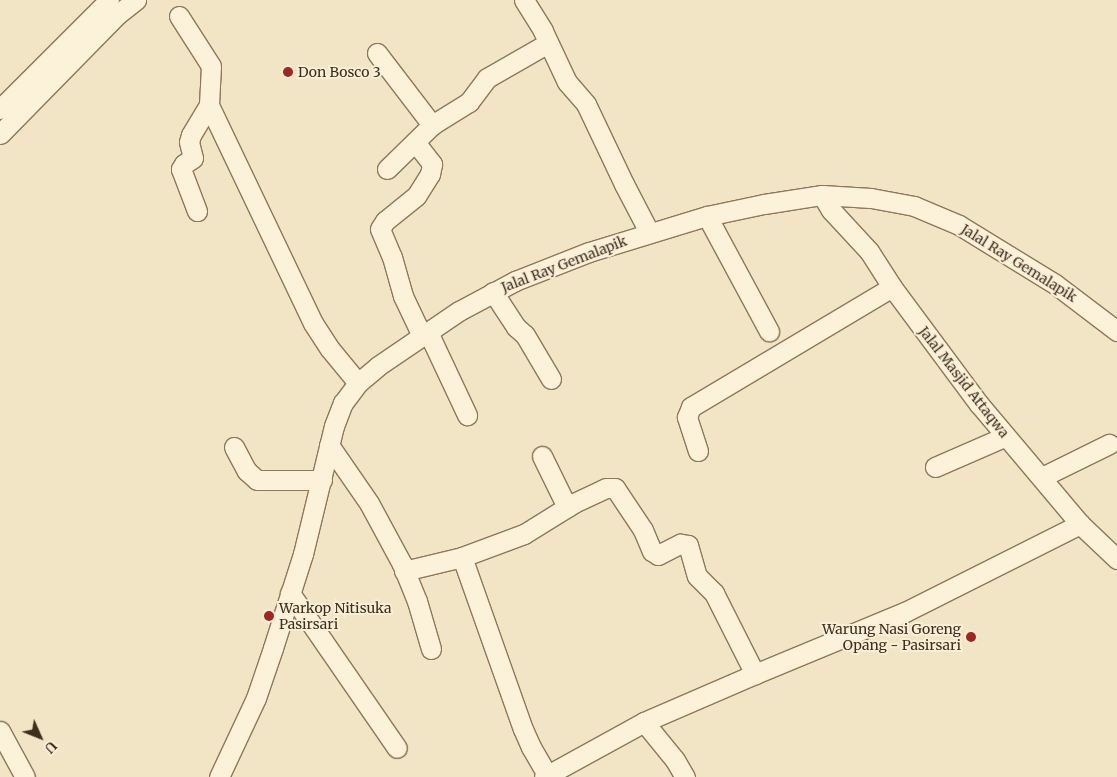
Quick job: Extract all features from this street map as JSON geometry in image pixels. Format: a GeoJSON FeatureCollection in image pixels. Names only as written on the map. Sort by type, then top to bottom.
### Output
{"type":"FeatureCollection","features":[{"type":"Feature","properties":{"kind":"street"},"geometry":{"type":"LineString","coordinates":[[0,109],[109,0]]}},
{"type":"Feature","properties":{"kind":"street"},"geometry":{"type":"LineString","coordinates":[[0,134],[118,14],[136,0]]}},
{"type":"Feature","properties":{"kind":"street"},"geometry":{"type":"LineString","coordinates":[[524,0],[567,82],[586,104],[649,232]]}},
{"type":"Feature","properties":{"kind":"street"},"geometry":{"type":"LineString","coordinates":[[179,16],[208,59],[211,72],[209,105],[191,135],[189,142],[193,158],[182,166],[197,211]]}},
{"type":"Feature","properties":{"kind":"street"},"geometry":{"type":"LineString","coordinates":[[387,169],[432,125],[469,102],[487,78],[548,43]]}},
{"type":"Feature","properties":{"kind":"street"},"geometry":{"type":"LineString","coordinates":[[377,53],[432,125]]}},
{"type":"Feature","properties":{"kind":"street"},"geometry":{"type":"LineString","coordinates":[[209,105],[313,323],[330,349],[358,383]]}},
{"type":"Feature","properties":{"kind":"street"},"geometry":{"type":"LineString","coordinates":[[415,142],[432,164],[430,174],[416,196],[385,221],[380,229],[392,257],[403,296],[467,415]]}},
{"type":"Feature","properties":{"kind":"street","name":"Jalal Ray Gemalapik"},"geometry":{"type":"LineString","coordinates":[[220,777],[229,761],[256,698],[303,554],[329,446],[343,403],[358,383],[458,311],[493,292],[554,265],[649,232],[707,216],[822,195],[871,198],[914,206],[959,225],[1018,259],[1100,316],[1117,331]]}},
{"type":"Feature","properties":{"kind":"street","name":"Jalal Masjid Attaqwa"},"geometry":{"type":"LineString","coordinates":[[822,195],[831,210],[869,251],[892,287],[979,404],[1080,524],[1111,542],[1117,559]]}},
{"type":"Feature","properties":{"kind":"street"},"geometry":{"type":"LineString","coordinates":[[707,216],[769,331]]}},
{"type":"Feature","properties":{"kind":"street"},"geometry":{"type":"LineString","coordinates":[[698,451],[687,417],[691,407],[892,287]]}},
{"type":"Feature","properties":{"kind":"street"},"geometry":{"type":"LineString","coordinates":[[493,292],[516,327],[525,335],[552,379]]}},
{"type":"Feature","properties":{"kind":"street"},"geometry":{"type":"LineString","coordinates":[[935,467],[1006,436]]}},
{"type":"Feature","properties":{"kind":"street"},"geometry":{"type":"LineString","coordinates":[[1042,477],[1109,444]]}},
{"type":"Feature","properties":{"kind":"street"},"geometry":{"type":"LineString","coordinates":[[329,446],[369,503],[404,571],[424,621],[431,649]]}},
{"type":"Feature","properties":{"kind":"street"},"geometry":{"type":"LineString","coordinates":[[234,447],[247,471],[257,480],[322,480]]}},
{"type":"Feature","properties":{"kind":"street"},"geometry":{"type":"LineString","coordinates":[[542,456],[567,507]]}},
{"type":"Feature","properties":{"kind":"street"},"geometry":{"type":"LineString","coordinates":[[404,571],[462,558],[524,534],[567,507],[606,488],[615,488],[643,530],[652,552],[658,555],[683,544],[688,545],[698,576],[714,593],[754,674]]}},
{"type":"Feature","properties":{"kind":"street"},"geometry":{"type":"LineString","coordinates":[[462,558],[523,729],[530,747],[546,776],[644,722],[754,674],[905,612],[1080,524]]}},
{"type":"Feature","properties":{"kind":"street"},"geometry":{"type":"LineString","coordinates":[[290,593],[397,748]]}},
{"type":"Feature","properties":{"kind":"street"},"geometry":{"type":"LineString","coordinates":[[644,722],[675,760],[685,777]]}},
{"type":"Feature","properties":{"kind":"street"},"geometry":{"type":"LineString","coordinates":[[0,731],[25,777]]}},
{"type":"Feature","properties":{"kind":"street"},"geometry":{"type":"LineString","coordinates":[[0,758],[10,777]]}},
{"type":"Feature","properties":{"kind":"place","name":"Don Bosco 3"},"geometry":{"type":"Point","coordinates":[288,72]}},
{"type":"Feature","properties":{"kind":"place","name":"Warkop Nitisuka Pasirsari"},"geometry":{"type":"Point","coordinates":[269,616]}},
{"type":"Feature","properties":{"kind":"place","name":"Warung Nasi Goreng Opang - Pasirsari"},"geometry":{"type":"Point","coordinates":[971,637]}}]}
